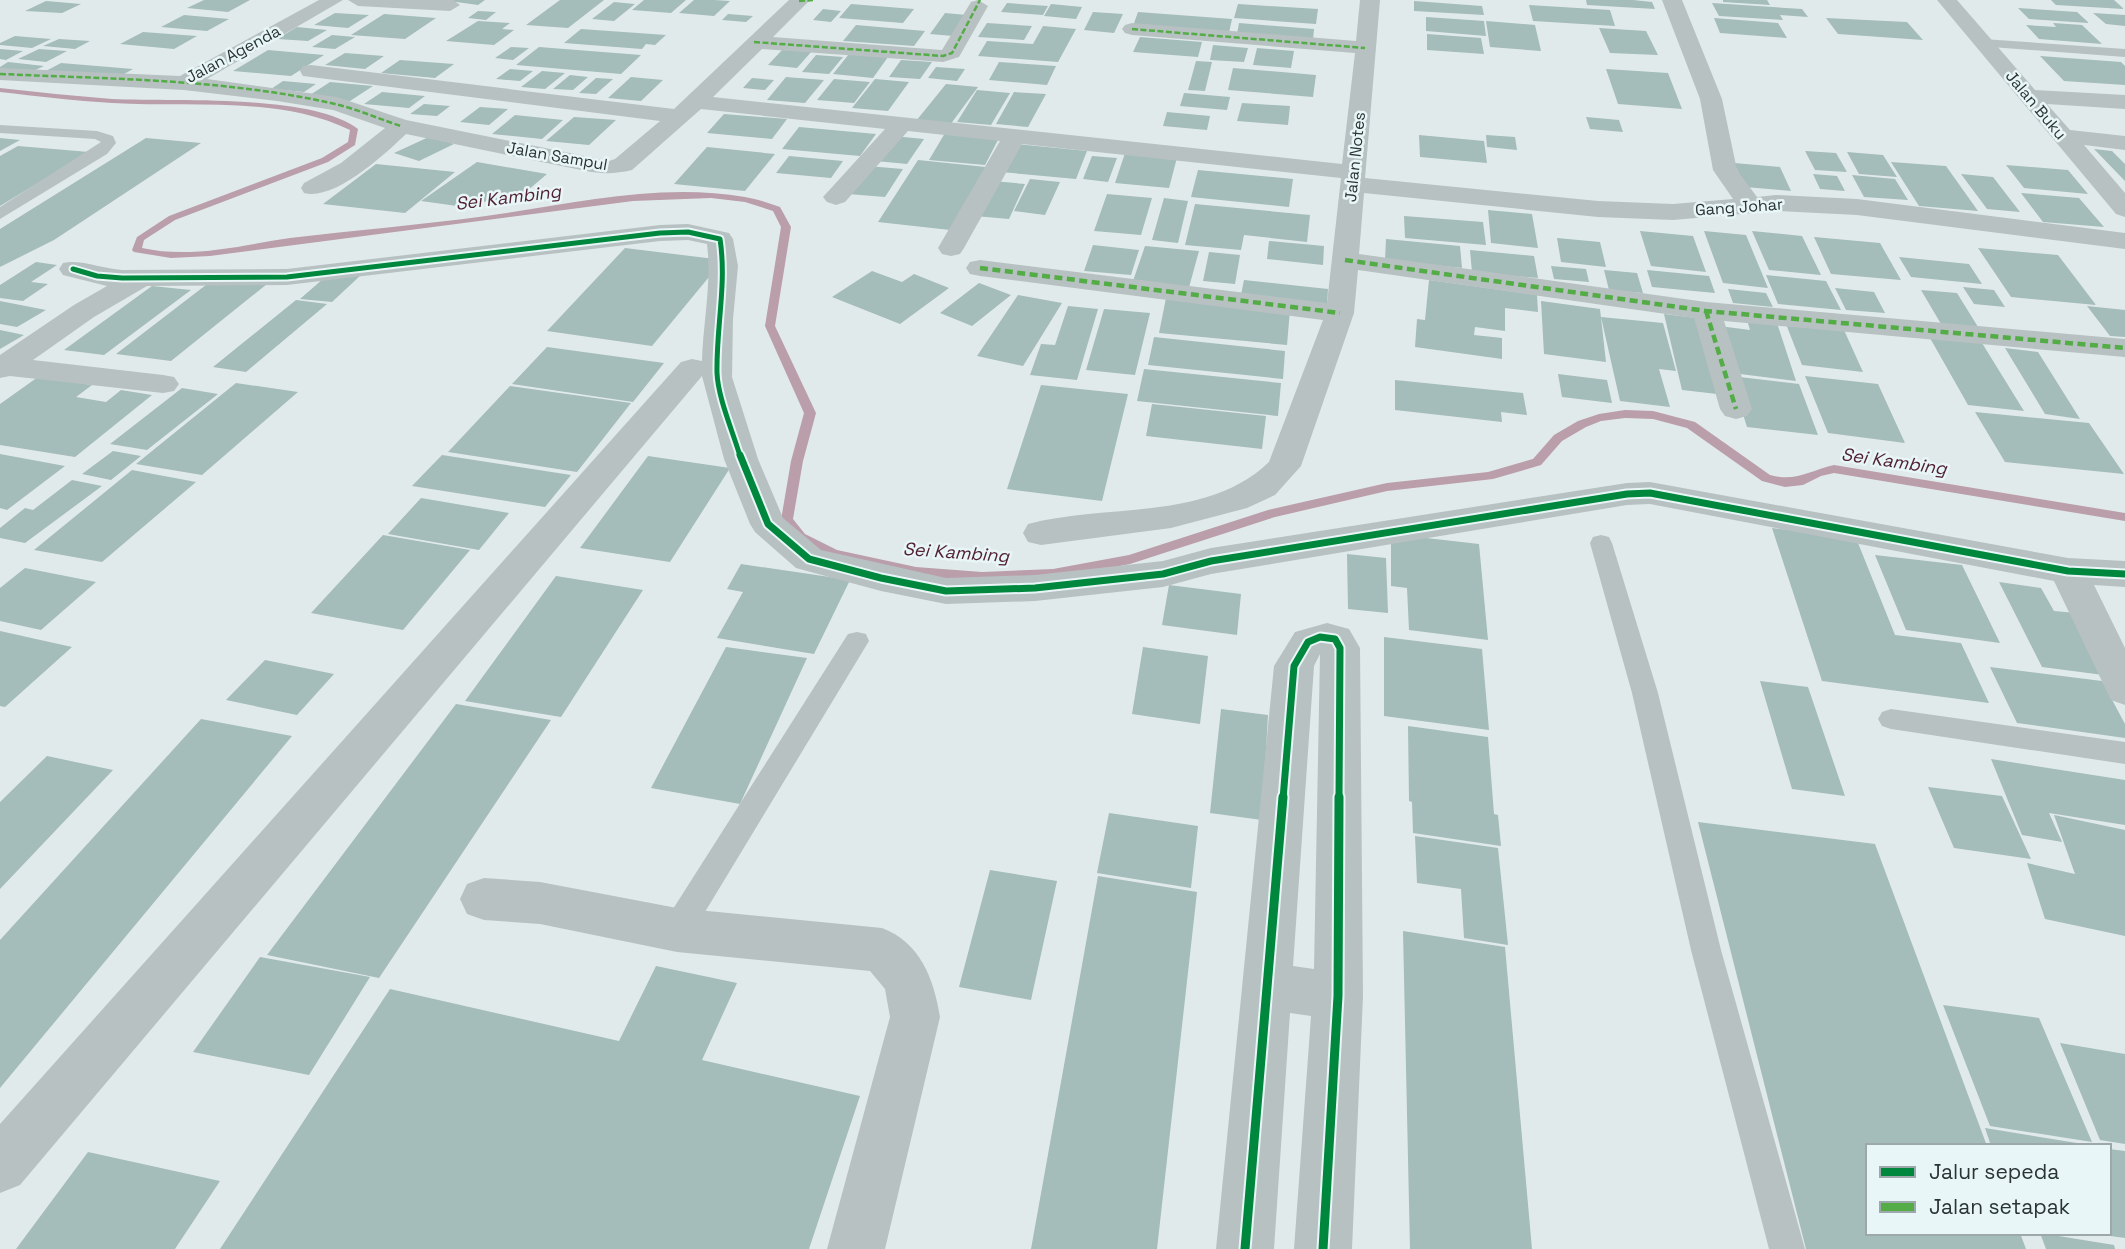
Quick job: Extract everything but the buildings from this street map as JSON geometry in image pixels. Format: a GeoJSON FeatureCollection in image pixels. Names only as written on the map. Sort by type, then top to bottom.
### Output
{"type":"FeatureCollection","features":[{"type":"Feature","properties":{"kind":"street","name":"Jalan Agenda"},"geometry":{"type":"LineString","coordinates":[[0,74],[184,83],[332,0]]}},
{"type":"Feature","properties":{"kind":"street"},"geometry":{"type":"LineString","coordinates":[[358,0],[450,5]]}},
{"type":"Feature","properties":{"kind":"street","name":"Jalan Sampul"},"geometry":{"type":"LineString","coordinates":[[184,83],[323,100],[401,126],[609,168],[631,160],[688,109],[794,0]]}},
{"type":"Feature","properties":{"kind":"street","name":"Jalan Notes"},"geometry":{"type":"LineString","coordinates":[[1041,533],[1104,527],[1171,516],[1235,500],[1263,487],[1284,466],[1340,313],[1370,0]]}},
{"type":"Feature","properties":{"kind":"street"},"geometry":{"type":"LineString","coordinates":[[1672,0],[1711,99],[1725,170],[1750,206]]}},
{"type":"Feature","properties":{"kind":"street","name":"Jalan Buku"},"geometry":{"type":"LineString","coordinates":[[1947,0],[2125,209]]}},
{"type":"Feature","properties":{"kind":"street"},"geometry":{"type":"LineString","coordinates":[[754,42],[943,56],[952,53],[978,6]]}},
{"type":"Feature","properties":{"kind":"street"},"geometry":{"type":"LineString","coordinates":[[1132,29],[1365,48]]}},
{"type":"Feature","properties":{"kind":"street","name":"Gang Johar"},"geometry":{"type":"LineString","coordinates":[[311,71],[688,109],[1015,135],[1598,209],[1674,212],[1776,204],[1857,207],[2125,241]]}},
{"type":"Feature","properties":{"kind":"street"},"geometry":{"type":"LineString","coordinates":[[2029,96],[2125,102]]}},
{"type":"Feature","properties":{"kind":"street"},"geometry":{"type":"LineString","coordinates":[[836,197],[902,124]]}},
{"type":"Feature","properties":{"kind":"street"},"geometry":{"type":"LineString","coordinates":[[313,188],[336,178],[365,159],[401,126]]}},
{"type":"Feature","properties":{"kind":"street"},"geometry":{"type":"LineString","coordinates":[[951,248],[1015,135]]}},
{"type":"Feature","properties":{"kind":"street"},"geometry":{"type":"LineString","coordinates":[[2063,136],[2125,143]]}},
{"type":"Feature","properties":{"kind":"street"},"geometry":{"type":"LineString","coordinates":[[73,269],[85,274],[141,278],[287,277],[660,233],[688,232],[720,239],[724,267],[718,318],[718,377],[741,458],[768,524],[809,559],[881,578],[946,591],[1035,588],[1163,575],[1211,561],[1628,494],[1650,493],[2068,571],[2125,574]]}},
{"type":"Feature","properties":{"kind":"street"},"geometry":{"type":"LineString","coordinates":[[1345,260],[1706,311],[2125,348]]}},
{"type":"Feature","properties":{"kind":"street"},"geometry":{"type":"LineString","coordinates":[[979,268],[1340,313]]}},
{"type":"Feature","properties":{"kind":"street"},"geometry":{"type":"LineString","coordinates":[[2,368],[84,311],[141,278]]}},
{"type":"Feature","properties":{"kind":"street"},"geometry":{"type":"LineString","coordinates":[[1706,311],[1737,409]]}},
{"type":"Feature","properties":{"kind":"street"},"geometry":{"type":"LineString","coordinates":[[2,368],[163,384]]}},
{"type":"Feature","properties":{"kind":"street"},"geometry":{"type":"LineString","coordinates":[[0,1165],[692,368]]}},
{"type":"Feature","properties":{"kind":"street"},"geometry":{"type":"LineString","coordinates":[[2068,571],[2125,689]]}},
{"type":"Feature","properties":{"kind":"street"},"geometry":{"type":"LineString","coordinates":[[1245,1249],[1294,666],[1300,649],[1308,640],[1322,635],[1335,639],[1340,648],[1338,996],[1322,1249]]}},
{"type":"Feature","properties":{"kind":"street"},"geometry":{"type":"LineString","coordinates":[[484,899],[540,902],[677,930],[882,950],[900,966],[912,989],[915,1017],[856,1249]]}},
{"type":"Feature","properties":{"kind":"street"},"geometry":{"type":"LineString","coordinates":[[1268,986],[1338,996]]}},
{"type":"Feature","properties":{"kind":"lane"},"geometry":{"type":"LineString","coordinates":[[1983,43],[2125,53]]}},
{"type":"Feature","properties":{"kind":"lane"},"geometry":{"type":"LineString","coordinates":[[0,129],[97,135],[108,139],[109,143],[102,151],[0,214]]}},
{"type":"Feature","properties":{"kind":"lane"},"geometry":{"type":"LineString","coordinates":[[1601,543],[1641,680],[1706,950],[1787,1249]]}},
{"type":"Feature","properties":{"kind":"lane"},"geometry":{"type":"LineString","coordinates":[[677,930],[857,641]]}},
{"type":"Feature","properties":{"kind":"lane"},"geometry":{"type":"LineString","coordinates":[[1891,719],[2125,752]]}},
{"type":"Feature","properties":{"kind":"waterway","name":"Sei Kambing"},"geometry":{"type":"LineString","coordinates":[[0,90],[112,101],[273,107],[333,119],[354,129],[352,143],[325,160],[172,218],[140,239],[137,250],[153,254],[210,253],[673,195],[711,195],[746,200],[777,209],[786,227],[770,326],[810,413],[797,461],[787,520],[800,537],[833,554],[916,572],[982,577],[1053,574],[1130,559],[1273,513],[1387,487],[1489,476],[1537,462],[1558,438],[1582,424],[1625,414],[1653,415],[1691,425],[1766,478],[1785,483],[1799,482],[1817,473],[1834,469],[2125,517]]}},
{"type":"Feature","properties":{"kind":"marked path"},"geometry":{"type":"LineString","coordinates":[[799,1],[813,0]]}},
{"type":"Feature","properties":{"kind":"marked path"},"geometry":{"type":"LineString","coordinates":[[754,42],[943,56],[952,53],[980,0]]}},
{"type":"Feature","properties":{"kind":"marked path"},"geometry":{"type":"LineString","coordinates":[[1132,29],[1365,48]]}},
{"type":"Feature","properties":{"kind":"marked path"},"geometry":{"type":"LineString","coordinates":[[0,74],[184,83],[277,94],[337,104],[401,126]]}},
{"type":"Feature","properties":{"kind":"marked path"},"geometry":{"type":"LineString","coordinates":[[1345,260],[1706,311],[2125,348]]}},
{"type":"Feature","properties":{"kind":"marked path"},"geometry":{"type":"LineString","coordinates":[[980,268],[1340,313]]}},
{"type":"Feature","properties":{"kind":"marked path"},"geometry":{"type":"LineString","coordinates":[[1706,311],[1736,409]]}},
{"type":"Feature","properties":{"kind":"cycle path"},"geometry":{"type":"LineString","coordinates":[[73,269],[97,276],[122,278],[287,277],[660,233],[688,232],[720,239],[724,266],[718,319],[717,377],[741,459],[768,524],[809,559],[881,578],[946,591],[1035,588],[1163,574],[1211,561],[1627,494],[1650,493],[2068,571],[2125,574]]}},
{"type":"Feature","properties":{"kind":"cycle path"},"geometry":{"type":"LineString","coordinates":[[1245,1249],[1294,666],[1308,642],[1327,637],[1335,639],[1340,648],[1338,996],[1323,1249]]}}]}
